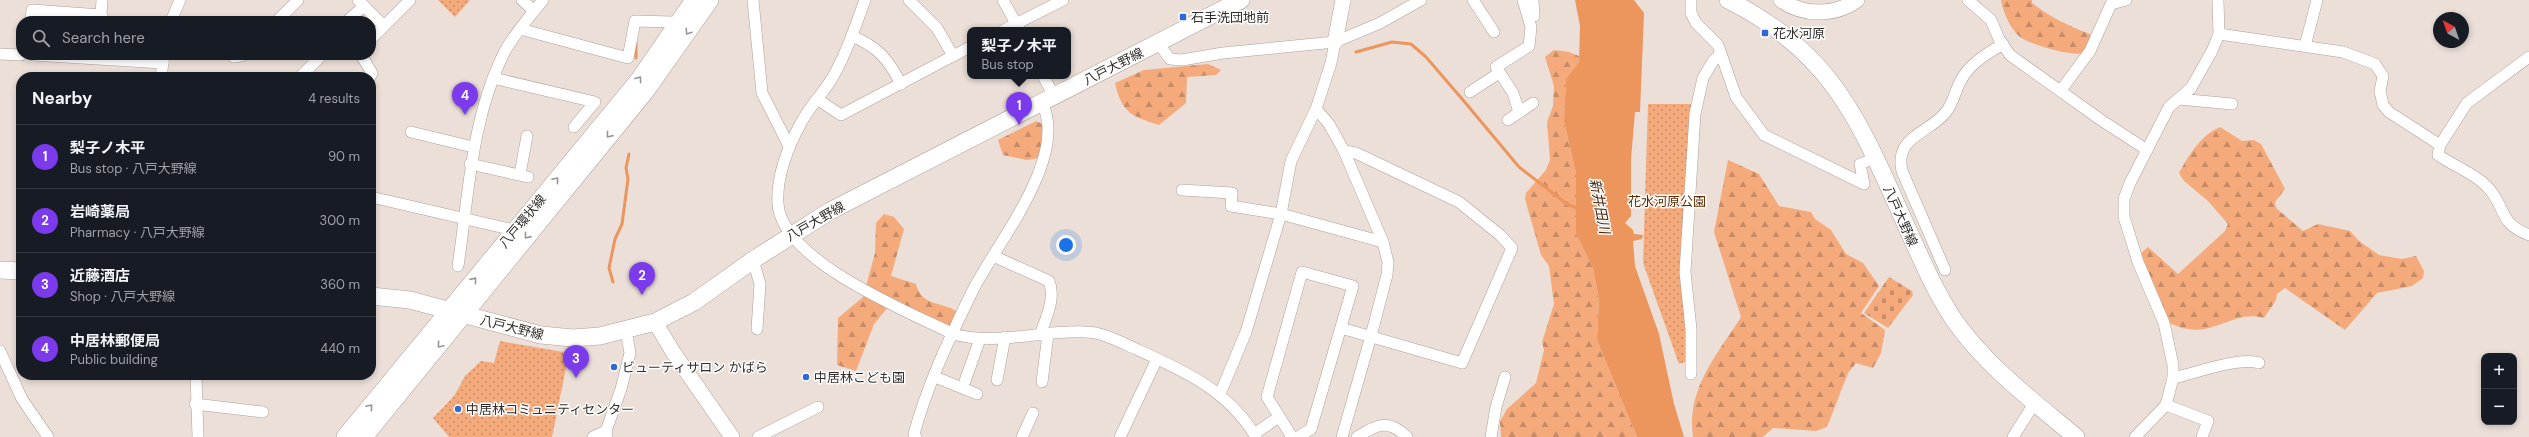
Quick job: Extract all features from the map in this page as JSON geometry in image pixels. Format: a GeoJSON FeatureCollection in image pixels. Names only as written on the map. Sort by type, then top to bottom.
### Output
{"type":"FeatureCollection","features":[{"type":"Feature","properties":{"kind":"main road","name":"八戸環状線"},"geometry":{"type":"LineString","coordinates":[[364,437],[457,313],[514,230],[638,80],[679,25],[694,0]]}},
{"type":"Feature","properties":{"kind":"main road","name":"八戸環状線"},"geometry":{"type":"LineString","coordinates":[[345,437],[457,313],[645,92],[710,0]]}},
{"type":"Feature","properties":{"kind":"main road","name":"八戸大野線"},"geometry":{"type":"LineString","coordinates":[[376,297],[410,300],[541,335],[573,338],[626,331],[655,322],[694,302],[753,260],[830,211],[1241,0]]}},
{"type":"Feature","properties":{"kind":"main road"},"geometry":{"type":"LineString","coordinates":[[1335,42],[1343,0]]}},
{"type":"Feature","properties":{"kind":"main road","name":"八戸大野線"},"geometry":{"type":"LineString","coordinates":[[1728,0],[1778,29],[1803,50],[1828,77],[1845,100],[1875,158],[1935,287],[1954,320],[1996,368],[2076,437]]}},
{"type":"Feature","properties":{"kind":"main road"},"geometry":{"type":"LineString","coordinates":[[1781,0],[1796,9],[1815,12],[1847,6],[1857,0]]}},
{"type":"Feature","properties":{"kind":"main road"},"geometry":{"type":"LineString","coordinates":[[0,270],[16,271]]}},
{"type":"Feature","properties":{"kind":"main road"},"geometry":{"type":"LineString","coordinates":[[655,322],[673,352],[732,437]]}},
{"type":"Feature","properties":{"kind":"street"},"geometry":{"type":"LineString","coordinates":[[102,0],[103,16]]}},
{"type":"Feature","properties":{"kind":"street"},"geometry":{"type":"LineString","coordinates":[[173,16],[180,0]]}},
{"type":"Feature","properties":{"kind":"street"},"geometry":{"type":"LineString","coordinates":[[282,16],[298,0]]}},
{"type":"Feature","properties":{"kind":"street"},"geometry":{"type":"LineString","coordinates":[[376,33],[410,0]]}},
{"type":"Feature","properties":{"kind":"street"},"geometry":{"type":"LineString","coordinates":[[522,0],[534,11]]}},
{"type":"Feature","properties":{"kind":"street"},"geometry":{"type":"LineString","coordinates":[[458,266],[473,147],[493,78],[506,50],[520,29],[543,0]]}},
{"type":"Feature","properties":{"kind":"street"},"geometry":{"type":"LineString","coordinates":[[753,0],[762,93],[789,146]]}},
{"type":"Feature","properties":{"kind":"street"},"geometry":{"type":"LineString","coordinates":[[865,0],[852,36],[835,74],[817,99],[789,146],[779,186],[778,205],[791,235],[810,255],[838,276],[952,334],[980,339],[1085,332],[1100,334],[1157,358],[1200,379],[1220,394],[1255,436],[1279,417]]}},
{"type":"Feature","properties":{"kind":"street"},"geometry":{"type":"LineString","coordinates":[[909,0],[937,28],[953,56]]}},
{"type":"Feature","properties":{"kind":"street"},"geometry":{"type":"LineString","coordinates":[[1003,0],[1018,27],[1063,0]]}},
{"type":"Feature","properties":{"kind":"street"},"geometry":{"type":"LineString","coordinates":[[1158,43],[1170,59],[1182,60],[1223,53],[1335,42],[1380,24],[1421,0]]}},
{"type":"Feature","properties":{"kind":"street"},"geometry":{"type":"LineString","coordinates":[[1473,0],[1494,32]]}},
{"type":"Feature","properties":{"kind":"street"},"geometry":{"type":"LineString","coordinates":[[1519,112],[1512,93],[1496,67],[1529,46],[1532,38],[1529,18],[1523,0]]}},
{"type":"Feature","properties":{"kind":"street"},"geometry":{"type":"LineString","coordinates":[[1529,18],[1534,16],[1533,0]]}},
{"type":"Feature","properties":{"kind":"street"},"geometry":{"type":"LineString","coordinates":[[1691,0],[1691,13],[1696,23],[1710,34],[1718,45],[1736,98],[1764,135],[1864,184],[1860,164],[1875,158]]}},
{"type":"Feature","properties":{"kind":"street"},"geometry":{"type":"LineString","coordinates":[[1968,0],[1990,20],[2010,55],[2147,150]]}},
{"type":"Feature","properties":{"kind":"street"},"geometry":{"type":"LineString","coordinates":[[2061,90],[2090,52],[2111,4],[2126,0]]}},
{"type":"Feature","properties":{"kind":"street"},"geometry":{"type":"LineString","coordinates":[[2135,437],[2166,405],[2173,378],[2173,365],[2164,323],[2138,262],[2124,217],[2124,199],[2130,183],[2169,106],[2192,88],[2202,71],[2219,34],[2218,0]]}},
{"type":"Feature","properties":{"kind":"street"},"geometry":{"type":"LineString","coordinates":[[2306,46],[2317,0]]}},
{"type":"Feature","properties":{"kind":"street"},"geometry":{"type":"LineString","coordinates":[[351,16],[361,3],[374,16]]}},
{"type":"Feature","properties":{"kind":"street"},"geometry":{"type":"LineString","coordinates":[[31,16],[32,10],[51,5],[95,16]]}},
{"type":"Feature","properties":{"kind":"street"},"geometry":{"type":"LineString","coordinates":[[376,18],[384,26]]}},
{"type":"Feature","properties":{"kind":"street"},"geometry":{"type":"LineString","coordinates":[[520,29],[628,58],[634,21],[672,22],[679,25]]}},
{"type":"Feature","properties":{"kind":"street"},"geometry":{"type":"LineString","coordinates":[[2219,34],[2343,52],[2375,64],[2383,76],[2380,91],[2383,105],[2389,112],[2440,144]]}},
{"type":"Feature","properties":{"kind":"street"},"geometry":{"type":"LineString","coordinates":[[852,36],[869,44],[880,53],[892,68],[901,84]]}},
{"type":"Feature","properties":{"kind":"street"},"geometry":{"type":"LineString","coordinates":[[1220,394],[1246,332],[1281,214],[1290,161],[1316,109],[1331,63],[1335,42]]}},
{"type":"Feature","properties":{"kind":"street"},"geometry":{"type":"LineString","coordinates":[[1945,270],[1902,171],[1900,162],[1902,154],[1912,139],[1947,111],[1967,70],[1983,56],[2003,44]]}},
{"type":"Feature","properties":{"kind":"street"},"geometry":{"type":"LineString","coordinates":[[817,99],[841,115],[967,49]]}},
{"type":"Feature","properties":{"kind":"street"},"geometry":{"type":"LineString","coordinates":[[0,54],[16,54]]}},
{"type":"Feature","properties":{"kind":"street"},"geometry":{"type":"LineString","coordinates":[[1691,374],[1691,328],[1685,272],[1695,114],[1703,78],[1713,61],[1721,54]]}},
{"type":"Feature","properties":{"kind":"street"},"geometry":{"type":"LineString","coordinates":[[2529,57],[2467,103],[2440,144],[2438,156],[2489,189],[2505,219],[2514,228],[2529,235]]}},
{"type":"Feature","properties":{"kind":"street"},"geometry":{"type":"LineString","coordinates":[[162,72],[163,60]]}},
{"type":"Feature","properties":{"kind":"street"},"geometry":{"type":"LineString","coordinates":[[305,72],[317,60]]}},
{"type":"Feature","properties":{"kind":"street"},"geometry":{"type":"LineString","coordinates":[[364,60],[371,72]]}},
{"type":"Feature","properties":{"kind":"street"},"geometry":{"type":"LineString","coordinates":[[1470,92],[1499,73]]}},
{"type":"Feature","properties":{"kind":"street"},"geometry":{"type":"LineString","coordinates":[[493,78],[595,102],[574,127]]}},
{"type":"Feature","properties":{"kind":"street"},"geometry":{"type":"LineString","coordinates":[[916,437],[914,434],[922,406],[952,334],[971,293],[1016,221],[1040,169],[1048,120],[1048,100],[1044,79]]}},
{"type":"Feature","properties":{"kind":"street"},"geometry":{"type":"LineString","coordinates":[[2179,99],[2232,104]]}},
{"type":"Feature","properties":{"kind":"street"},"geometry":{"type":"LineString","coordinates":[[1508,120],[1533,103]]}},
{"type":"Feature","properties":{"kind":"street"},"geometry":{"type":"LineString","coordinates":[[1316,109],[1329,124],[1344,150],[1386,252],[1387,275],[1342,437]]}},
{"type":"Feature","properties":{"kind":"street"},"geometry":{"type":"LineString","coordinates":[[411,132],[473,147]]}},
{"type":"Feature","properties":{"kind":"street"},"geometry":{"type":"LineString","coordinates":[[470,164],[524,176],[527,136]]}},
{"type":"Feature","properties":{"kind":"street"},"geometry":{"type":"LineString","coordinates":[[1341,328],[1462,363],[1512,248],[1500,235],[1459,202],[1356,152],[1344,150]]}},
{"type":"Feature","properties":{"kind":"street"},"geometry":{"type":"LineString","coordinates":[[1182,190],[1232,193],[1231,206],[1281,214],[1383,242]]}},
{"type":"Feature","properties":{"kind":"street"},"geometry":{"type":"LineString","coordinates":[[376,199],[514,230]]}},
{"type":"Feature","properties":{"kind":"street"},"geometry":{"type":"LineString","coordinates":[[993,256],[1048,281],[1052,288],[1044,334],[1042,382]]}},
{"type":"Feature","properties":{"kind":"street"},"geometry":{"type":"LineString","coordinates":[[753,260],[760,284],[756,329]]}},
{"type":"Feature","properties":{"kind":"street"},"geometry":{"type":"LineString","coordinates":[[1292,437],[1266,397],[1302,272],[1353,286],[1311,429],[1298,437]]}},
{"type":"Feature","properties":{"kind":"street"},"geometry":{"type":"LineString","coordinates":[[593,437],[606,434],[621,389],[630,353],[626,331]]}},
{"type":"Feature","properties":{"kind":"street"},"geometry":{"type":"LineString","coordinates":[[997,380],[1005,337]]}},
{"type":"Feature","properties":{"kind":"street"},"geometry":{"type":"LineString","coordinates":[[965,381],[980,339]]}},
{"type":"Feature","properties":{"kind":"street"},"geometry":{"type":"LineString","coordinates":[[0,351],[22,399],[48,437]]}},
{"type":"Feature","properties":{"kind":"street"},"geometry":{"type":"LineString","coordinates":[[1120,437],[1157,358]]}},
{"type":"Feature","properties":{"kind":"street"},"geometry":{"type":"LineString","coordinates":[[2173,378],[2238,361],[2252,360],[2259,363]]}},
{"type":"Feature","properties":{"kind":"street"},"geometry":{"type":"LineString","coordinates":[[935,377],[977,394]]}},
{"type":"Feature","properties":{"kind":"street"},"geometry":{"type":"LineString","coordinates":[[1490,437],[1496,407],[1505,377]]}},
{"type":"Feature","properties":{"kind":"street"},"geometry":{"type":"LineString","coordinates":[[196,380],[195,404],[198,437]]}},
{"type":"Feature","properties":{"kind":"street"},"geometry":{"type":"LineString","coordinates":[[2013,437],[2034,402]]}},
{"type":"Feature","properties":{"kind":"street"},"geometry":{"type":"LineString","coordinates":[[195,404],[263,412]]}},
{"type":"Feature","properties":{"kind":"street"},"geometry":{"type":"LineString","coordinates":[[2166,405],[2208,421],[2202,437]]}},
{"type":"Feature","properties":{"kind":"street"},"geometry":{"type":"LineString","coordinates":[[758,437],[818,407]]}},
{"type":"Feature","properties":{"kind":"street"},"geometry":{"type":"LineString","coordinates":[[1022,437],[1033,413]]}},
{"type":"Feature","properties":{"kind":"street"},"geometry":{"type":"LineString","coordinates":[[1357,437],[1377,426],[1387,424],[1394,426],[1408,437]]}},
{"type":"Feature","properties":{"kind":"green space"},"geometry":{"type":"Polygon","coordinates":[[[438,0],[470,0],[455,17],[438,0]]]}},
{"type":"Feature","properties":{"kind":"green space"},"geometry":{"type":"Polygon","coordinates":[[[2001,0],[2032,0],[2032,3],[2052,17],[2090,34],[2091,39],[2084,53],[2070,53],[2040,46],[2019,36],[2005,15],[2001,0]]]}},
{"type":"Feature","properties":{"kind":"green space"},"geometry":{"type":"Polygon","coordinates":[[[1554,50],[1569,52],[1579,56],[1579,62],[1566,79],[1564,121],[1576,173],[1576,234],[1593,268],[1599,299],[1597,340],[1637,437],[1501,437],[1500,421],[1507,409],[1536,383],[1544,350],[1542,342],[1554,304],[1549,266],[1541,255],[1525,199],[1526,193],[1546,170],[1550,160],[1547,122],[1553,106],[1554,86],[1545,57],[1554,50]]]}},
{"type":"Feature","properties":{"kind":"green space"},"geometry":{"type":"Polygon","coordinates":[[[1208,64],[1221,70],[1216,75],[1187,77],[1186,103],[1159,125],[1135,116],[1125,108],[1115,83],[1144,70],[1208,64]]]}},
{"type":"Feature","properties":{"kind":"green space","name":"花水河原公園"},"geometry":{"type":"Polygon","coordinates":[[[1648,104],[1692,104],[1690,129],[1690,360],[1679,364],[1643,263],[1648,104]]]}},
{"type":"Feature","properties":{"kind":"green space"},"geometry":{"type":"Polygon","coordinates":[[[1036,121],[1045,125],[1039,158],[1027,160],[1003,155],[998,140],[1036,121]]]}},
{"type":"Feature","properties":{"kind":"green space"},"geometry":{"type":"Polygon","coordinates":[[[2220,127],[2242,141],[2254,140],[2261,144],[2285,189],[2275,202],[2276,208],[2303,231],[2318,224],[2350,231],[2359,241],[2379,255],[2402,259],[2416,256],[2424,271],[2423,278],[2412,286],[2377,293],[2345,330],[2285,288],[2277,294],[2276,300],[2264,318],[2252,316],[2197,330],[2184,328],[2170,323],[2140,254],[2148,247],[2178,274],[2225,231],[2228,224],[2208,201],[2184,181],[2179,173],[2201,140],[2220,127]]]}},
{"type":"Feature","properties":{"kind":"green space"},"geometry":{"type":"Polygon","coordinates":[[[1728,160],[1759,174],[1779,206],[1811,212],[1815,219],[1831,230],[1846,254],[1863,263],[1879,286],[1861,313],[1885,330],[1881,353],[1873,368],[1856,363],[1848,373],[1827,427],[1816,431],[1773,428],[1763,437],[1693,437],[1692,420],[1694,403],[1705,373],[1741,317],[1714,232],[1728,160]]]}},
{"type":"Feature","properties":{"kind":"green space"},"geometry":{"type":"Polygon","coordinates":[[[884,214],[894,217],[904,229],[891,276],[916,284],[923,297],[927,300],[958,312],[950,328],[894,300],[874,324],[856,371],[837,365],[838,318],[863,297],[875,253],[876,223],[884,214]]]}},
{"type":"Feature","properties":{"kind":"green space"},"geometry":{"type":"Polygon","coordinates":[[[1889,277],[1912,291],[1913,295],[1888,328],[1864,313],[1889,277]]]}},
{"type":"Feature","properties":{"kind":"green space"},"geometry":{"type":"Polygon","coordinates":[[[500,341],[569,353],[552,437],[449,437],[433,418],[454,396],[465,376],[481,361],[494,363],[500,341]]]}},
{"type":"Feature","properties":{"kind":"water","name":"新井田川"},"geometry":{"type":"Polygon","coordinates":[[[1575,0],[1634,0],[1644,13],[1640,112],[1635,112],[1631,159],[1631,216],[1625,223],[1633,230],[1634,234],[1643,235],[1642,239],[1633,241],[1635,266],[1659,334],[1674,404],[1684,437],[1637,437],[1597,340],[1599,299],[1593,268],[1576,234],[1576,173],[1564,121],[1566,79],[1579,62],[1580,26],[1575,0]]]}},
{"type":"Feature","properties":{"kind":"waterway"},"geometry":{"type":"LineString","coordinates":[[636,42],[636,58]]}},
{"type":"Feature","properties":{"kind":"waterway"},"geometry":{"type":"LineString","coordinates":[[1356,52],[1392,42],[1411,44],[1426,57],[1519,167],[1567,204],[1579,209]]}},
{"type":"Feature","properties":{"kind":"waterway"},"geometry":{"type":"LineString","coordinates":[[613,282],[609,268],[615,239],[622,224],[628,179],[626,168],[629,154]]}},
{"type":"Feature","properties":{"kind":"place","name":"石手洗団地前"},"geometry":{"type":"Point","coordinates":[1183,17]}},
{"type":"Feature","properties":{"kind":"place","name":"花水河原"},"geometry":{"type":"Point","coordinates":[1765,33]}},
{"type":"Feature","properties":{"kind":"place","name":"中居林郵便局"},"geometry":{"type":"Point","coordinates":[465,115]}},
{"type":"Feature","properties":{"kind":"place","name":"梨子ノ木平"},"geometry":{"type":"Point","coordinates":[1019,125]}},
{"type":"Feature","properties":{"kind":"place","name":"岩崎薬局"},"geometry":{"type":"Point","coordinates":[642,295]}},
{"type":"Feature","properties":{"kind":"place","name":"ビューティサロン かばら"},"geometry":{"type":"Point","coordinates":[614,367]}},
{"type":"Feature","properties":{"kind":"place","name":"中居林こども園"},"geometry":{"type":"Point","coordinates":[806,377]}},
{"type":"Feature","properties":{"kind":"place","name":"近藤酒店"},"geometry":{"type":"Point","coordinates":[576,378]}},
{"type":"Feature","properties":{"kind":"place","name":"中居林コミュニティセンター"},"geometry":{"type":"Point","coordinates":[458,409]}}]}
